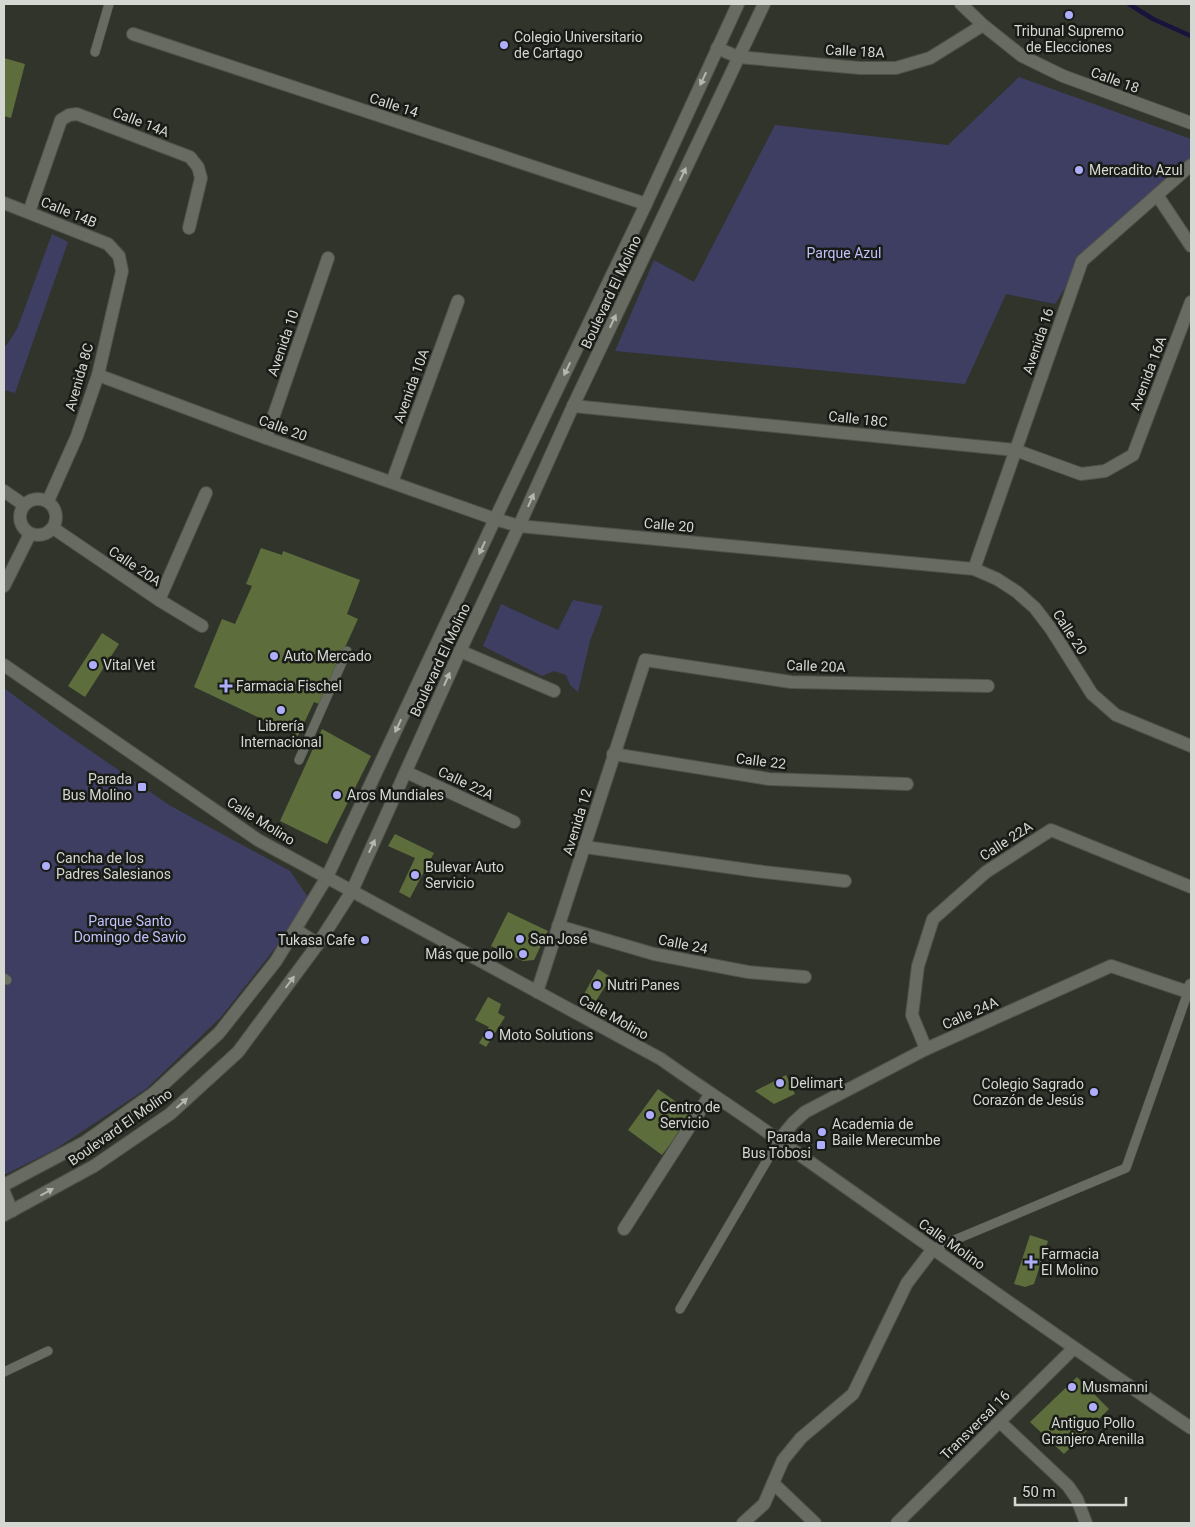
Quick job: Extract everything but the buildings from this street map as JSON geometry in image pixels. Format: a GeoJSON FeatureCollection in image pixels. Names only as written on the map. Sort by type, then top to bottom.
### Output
{"type":"FeatureCollection","features":[{"type":"Feature","properties":{"kind":"street","name":"Boulevard El Molino"},"geometry":{"type":"LineString","coordinates":[[4,1185],[85,1142],[154,1093],[220,1033],[276,961],[296,930],[327,877],[495,519],[646,204],[738,4]]}},
{"type":"Feature","properties":{"kind":"street","name":"Boulevard El Molino"},"geometry":{"type":"LineString","coordinates":[[8,1213],[94,1166],[170,1114],[238,1052],[318,944],[352,891],[573,406],[764,4]]}},
{"type":"Feature","properties":{"kind":"street","name":"Calle 18"},"geometry":{"type":"LineString","coordinates":[[961,4],[982,26],[1022,56],[1062,76],[1191,124]]}},
{"type":"Feature","properties":{"kind":"street","name":"Calle 18A"},"geometry":{"type":"LineString","coordinates":[[717,48],[738,57],[860,68],[896,68],[930,58],[982,26]]}},
{"type":"Feature","properties":{"kind":"street","name":"Calle 14"},"geometry":{"type":"LineString","coordinates":[[133,34],[646,204]]}},
{"type":"Feature","properties":{"kind":"street","name":"Calle 14A"},"geometry":{"type":"LineString","coordinates":[[29,212],[61,120],[69,114],[77,114],[190,157],[198,167],[201,178],[190,228]]}},
{"type":"Feature","properties":{"kind":"street","name":"Avenida 16"},"geometry":{"type":"LineString","coordinates":[[974,569],[1082,261],[1191,165]]}},
{"type":"Feature","properties":{"kind":"street"},"geometry":{"type":"LineString","coordinates":[[1157,195],[1191,246]]}},
{"type":"Feature","properties":{"kind":"street","name":"Calle 14B"},"geometry":{"type":"LineString","coordinates":[[4,203],[108,244],[119,256]]}},
{"type":"Feature","properties":{"kind":"street","name":"Avenida 8C"},"geometry":{"type":"LineString","coordinates":[[48,501],[77,436],[98,375],[122,271],[119,256]]}},
{"type":"Feature","properties":{"kind":"street","name":"Avenida 10"},"geometry":{"type":"LineString","coordinates":[[266,438],[328,258]]}},
{"type":"Feature","properties":{"kind":"street","name":"Avenida 10A"},"geometry":{"type":"LineString","coordinates":[[392,482],[458,301]]}},
{"type":"Feature","properties":{"kind":"street","name":"Avenida 16A"},"geometry":{"type":"LineString","coordinates":[[1133,455],[1191,302]]}},
{"type":"Feature","properties":{"kind":"street","name":"Calle 20"},"geometry":{"type":"LineString","coordinates":[[98,375],[266,438],[519,526],[974,569],[997,579],[1017,592],[1035,608],[1092,694],[1116,715],[1191,746]]}},
{"type":"Feature","properties":{"kind":"street","name":"Calle 18C"},"geometry":{"type":"LineString","coordinates":[[573,406],[1015,450],[1081,474],[1105,470],[1133,455]]}},
{"type":"Feature","properties":{"kind":"street"},"geometry":{"type":"LineString","coordinates":[[4,491],[24,505]]}},
{"type":"Feature","properties":{"kind":"street"},"geometry":{"type":"LineString","coordinates":[[159,600],[206,493]]}},
{"type":"Feature","properties":{"kind":"street"},"geometry":{"type":"LineString","coordinates":[[40,498],[48,501],[54,508],[56,518],[53,528],[43,535],[30,534],[24,529],[20,521],[20,512],[31,499],[40,498]]}},
{"type":"Feature","properties":{"kind":"street","name":"Calle 20A"},"geometry":{"type":"LineString","coordinates":[[53,528],[159,600],[202,626]]}},
{"type":"Feature","properties":{"kind":"street"},"geometry":{"type":"LineString","coordinates":[[4,586],[30,534]]}},
{"type":"Feature","properties":{"kind":"street"},"geometry":{"type":"LineString","coordinates":[[460,651],[554,691]]}},
{"type":"Feature","properties":{"kind":"street","name":"Calle 20A"},"geometry":{"type":"LineString","coordinates":[[645,660],[791,682],[988,686]]}},
{"type":"Feature","properties":{"kind":"street","name":"Avenida 12"},"geometry":{"type":"LineString","coordinates":[[537,992],[645,660]]}},
{"type":"Feature","properties":{"kind":"street","name":"Calle Molino"},"geometry":{"type":"LineString","coordinates":[[4,665],[258,840],[661,1059],[1191,1428]]}},
{"type":"Feature","properties":{"kind":"street","name":"Calle 22"},"geometry":{"type":"LineString","coordinates":[[613,754],[769,779],[906,784]]}},
{"type":"Feature","properties":{"kind":"street","name":"Calle 22A"},"geometry":{"type":"LineString","coordinates":[[406,772],[514,822]]}},
{"type":"Feature","properties":{"kind":"street","name":"Calle 22A"},"geometry":{"type":"LineString","coordinates":[[926,1049],[912,1015],[918,966],[933,918],[986,872],[1051,830],[1191,887]]}},
{"type":"Feature","properties":{"kind":"street"},"geometry":{"type":"LineString","coordinates":[[585,847],[756,871],[845,881]]}},
{"type":"Feature","properties":{"kind":"street","name":"Calle 24"},"geometry":{"type":"LineString","coordinates":[[558,926],[654,954],[748,972],[805,977]]}},
{"type":"Feature","properties":{"kind":"street"},"geometry":{"type":"LineString","coordinates":[[296,930],[318,944]]}},
{"type":"Feature","properties":{"kind":"street","name":"Calle 24A"},"geometry":{"type":"LineString","coordinates":[[779,1140],[805,1112],[926,1049],[1111,966],[1190,989]]}},
{"type":"Feature","properties":{"kind":"street"},"geometry":{"type":"LineString","coordinates":[[624,1229],[710,1094]]}},
{"type":"Feature","properties":{"kind":"street"},"geometry":{"type":"LineString","coordinates":[[4,1192],[8,1213]]}},
{"type":"Feature","properties":{"kind":"street"},"geometry":{"type":"LineString","coordinates":[[743,1523],[764,1504],[783,1460],[801,1438],[853,1394],[907,1283],[933,1249]]}},
{"type":"Feature","properties":{"kind":"street","name":"Transversal 16"},"geometry":{"type":"LineString","coordinates":[[896,1523],[1074,1348]]}},
{"type":"Feature","properties":{"kind":"street"},"geometry":{"type":"LineString","coordinates":[[1000,1422],[1068,1486],[1077,1499],[1086,1523]]}},
{"type":"Feature","properties":{"kind":"street"},"geometry":{"type":"LineString","coordinates":[[773,1483],[815,1523]]}},
{"type":"Feature","properties":{"kind":"lane"},"geometry":{"type":"LineString","coordinates":[[95,52],[110,4]]}},
{"type":"Feature","properties":{"kind":"lane"},"geometry":{"type":"LineString","coordinates":[[299,760],[347,651]]}},
{"type":"Feature","properties":{"kind":"lane"},"geometry":{"type":"LineString","coordinates":[[933,1249],[1126,1168],[1190,989]]}},
{"type":"Feature","properties":{"kind":"lane"},"geometry":{"type":"LineString","coordinates":[[680,1309],[779,1140]]}},
{"type":"Feature","properties":{"kind":"lane"},"geometry":{"type":"LineString","coordinates":[[4,1372],[48,1351]]}},
{"type":"Feature","properties":{"kind":"green space","name":"Parque Azul"},"geometry":{"type":"Polygon","coordinates":[[[1019,77],[1191,139],[1191,158],[1082,261],[1055,304],[1006,294],[965,384],[615,351],[654,260],[694,282],[775,125],[948,145],[1019,77]]]}},
{"type":"Feature","properties":{"kind":"green space"},"geometry":{"type":"Polygon","coordinates":[[[52,234],[68,242],[15,393],[4,390],[4,346],[6,346],[17,329],[52,234]]]}},
{"type":"Feature","properties":{"kind":"green space"},"geometry":{"type":"Polygon","coordinates":[[[573,600],[603,606],[590,641],[578,692],[570,685],[566,675],[554,671],[542,676],[483,646],[501,604],[558,630],[573,600]]]}},
{"type":"Feature","properties":{"kind":"green space","name":"Parque Santo Domingo de Savio"},"geometry":{"type":"Polygon","coordinates":[[[4,688],[59,729],[169,805],[290,871],[308,897],[283,938],[221,1017],[146,1089],[54,1150],[4,1175],[4,688]]]}},
{"type":"Feature","properties":{"kind":"waterway"},"geometry":{"type":"LineString","coordinates":[[1129,4],[1153,19],[1191,36]]}},
{"type":"Feature","properties":{"kind":"place","name":"Tribunal Supremo de Elecciones"},"geometry":{"type":"Point","coordinates":[1069,15]}},
{"type":"Feature","properties":{"kind":"place","name":"Colegio Universitario de Cartago"},"geometry":{"type":"Point","coordinates":[504,45]}},
{"type":"Feature","properties":{"kind":"place","name":"Mercadito Azul"},"geometry":{"type":"Point","coordinates":[1079,170]}},
{"type":"Feature","properties":{"kind":"place","name":"Auto Mercado"},"geometry":{"type":"Point","coordinates":[274,656]}},
{"type":"Feature","properties":{"kind":"place","name":"Vital Vet"},"geometry":{"type":"Point","coordinates":[93,665]}},
{"type":"Feature","properties":{"kind":"place","name":"Farmacia Fischel"},"geometry":{"type":"Point","coordinates":[226,686]}},
{"type":"Feature","properties":{"kind":"place","name":"Librería Internacional"},"geometry":{"type":"Point","coordinates":[281,710]}},
{"type":"Feature","properties":{"kind":"place","name":"Parada Bus Molino"},"geometry":{"type":"Point","coordinates":[142,787]}},
{"type":"Feature","properties":{"kind":"place","name":"Aros Mundiales"},"geometry":{"type":"Point","coordinates":[337,795]}},
{"type":"Feature","properties":{"kind":"place","name":"Cancha de los Padres Salesianos"},"geometry":{"type":"Point","coordinates":[46,866]}},
{"type":"Feature","properties":{"kind":"place","name":"Bulevar Auto Servicio"},"geometry":{"type":"Point","coordinates":[415,875]}},
{"type":"Feature","properties":{"kind":"place","name":"San José"},"geometry":{"type":"Point","coordinates":[520,939]}},
{"type":"Feature","properties":{"kind":"place","name":"Tukasa Cafe"},"geometry":{"type":"Point","coordinates":[365,940]}},
{"type":"Feature","properties":{"kind":"place","name":"Más que pollo"},"geometry":{"type":"Point","coordinates":[523,954]}},
{"type":"Feature","properties":{"kind":"place","name":"Nutri Panes"},"geometry":{"type":"Point","coordinates":[597,985]}},
{"type":"Feature","properties":{"kind":"place","name":"Moto Solutions"},"geometry":{"type":"Point","coordinates":[489,1035]}},
{"type":"Feature","properties":{"kind":"place","name":"Delimart"},"geometry":{"type":"Point","coordinates":[780,1083]}},
{"type":"Feature","properties":{"kind":"place","name":"Colegio Sagrado Corazón de Jesús"},"geometry":{"type":"Point","coordinates":[1094,1092]}},
{"type":"Feature","properties":{"kind":"place","name":"Centro de Servicio"},"geometry":{"type":"Point","coordinates":[650,1115]}},
{"type":"Feature","properties":{"kind":"place","name":"Academia de Baile Merecumbe"},"geometry":{"type":"Point","coordinates":[822,1132]}},
{"type":"Feature","properties":{"kind":"place","name":"Parada Bus Tobosi"},"geometry":{"type":"Point","coordinates":[821,1145]}},
{"type":"Feature","properties":{"kind":"place","name":"Farmacia El Molino"},"geometry":{"type":"Point","coordinates":[1031,1262]}},
{"type":"Feature","properties":{"kind":"place","name":"Musmanni"},"geometry":{"type":"Point","coordinates":[1072,1387]}},
{"type":"Feature","properties":{"kind":"place","name":"Antiguo Pollo Granjero Arenilla"},"geometry":{"type":"Point","coordinates":[1093,1407]}}]}
